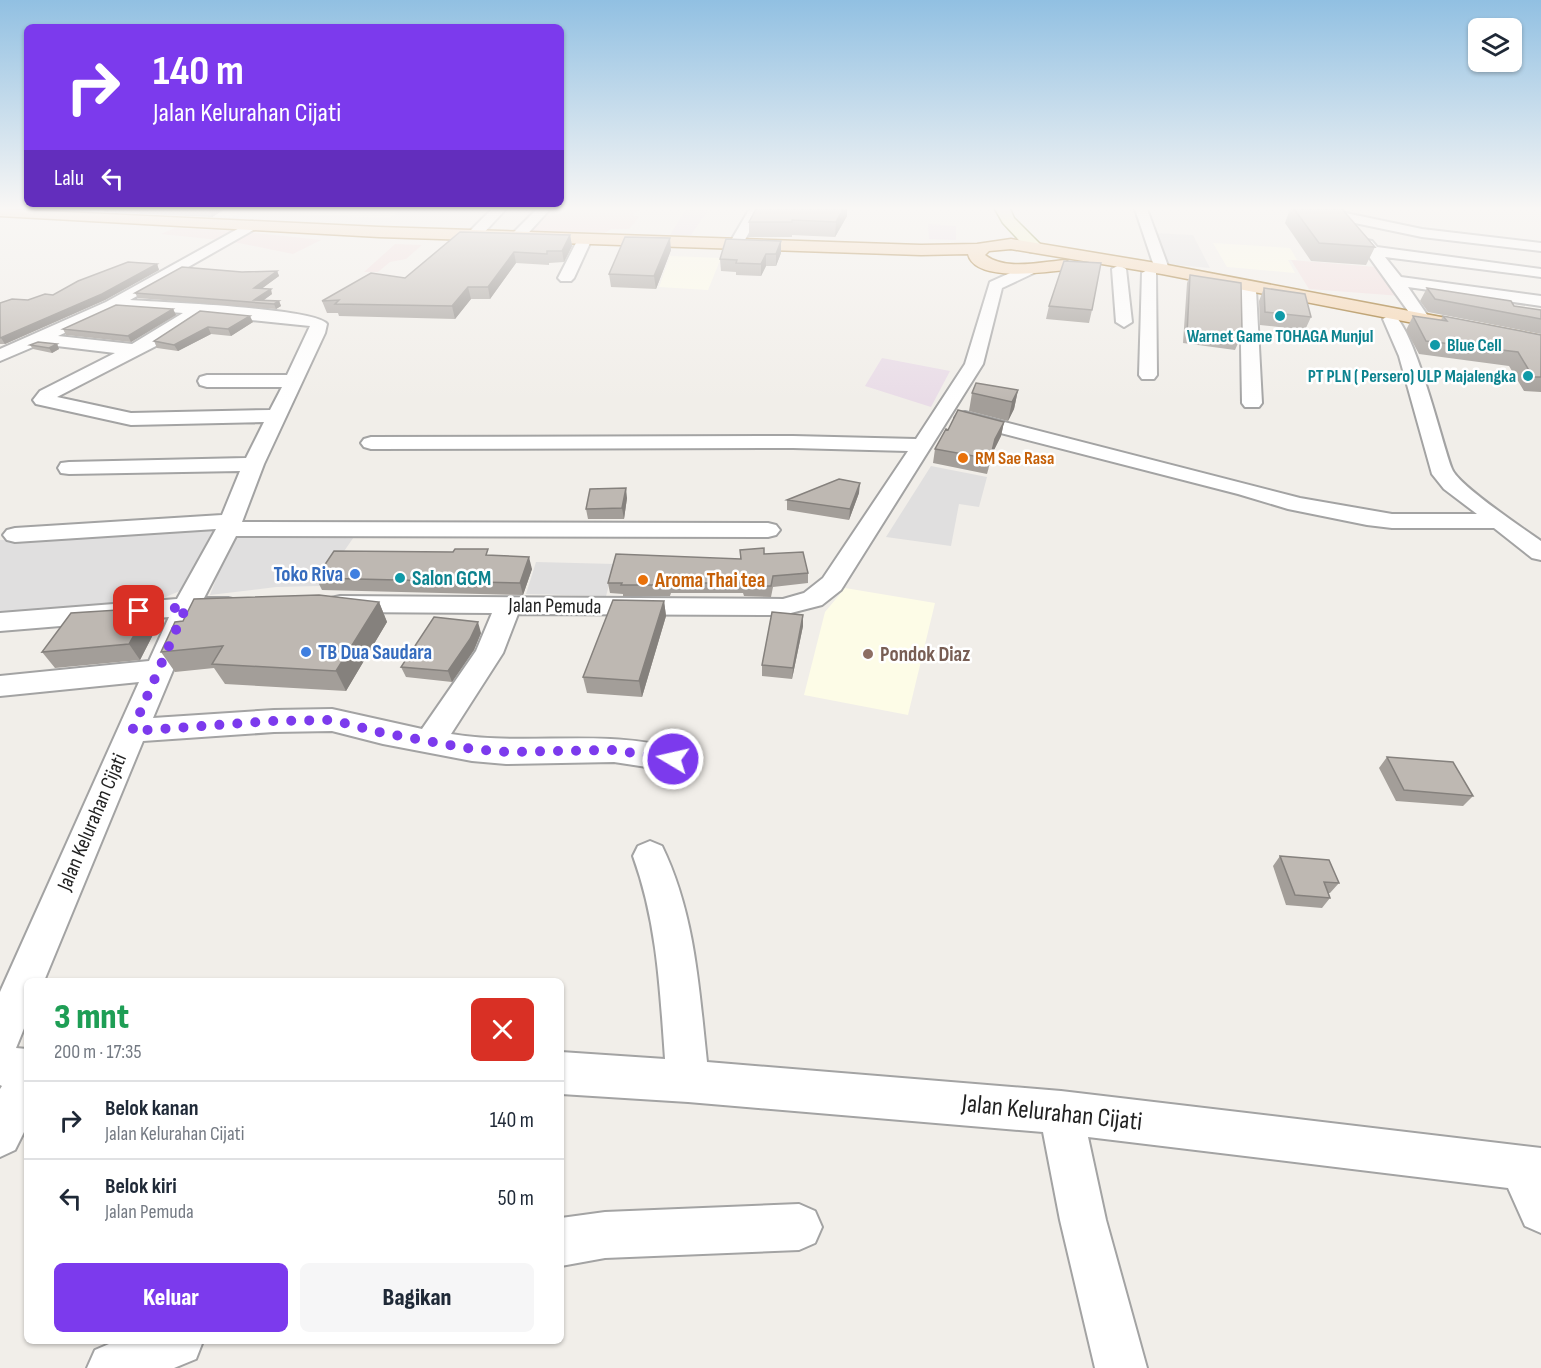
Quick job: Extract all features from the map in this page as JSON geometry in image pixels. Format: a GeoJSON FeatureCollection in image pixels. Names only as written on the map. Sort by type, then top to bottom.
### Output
{"type":"FeatureCollection","features":[{"type":"Feature","properties":{"kind":"main road"},"geometry":{"type":"LineString","coordinates":[[1164,273],[1541,348]]}},
{"type":"Feature","properties":{"kind":"main road"},"geometry":{"type":"LineString","coordinates":[[1165,273],[1541,342]]}},
{"type":"Feature","properties":{"kind":"street"},"geometry":{"type":"LineString","coordinates":[[115,304],[114,302],[165,273]]}},
{"type":"Feature","properties":{"kind":"street"},"geometry":{"type":"LineString","coordinates":[[566,278],[569,273]]}},
{"type":"Feature","properties":{"kind":"street"},"geometry":{"type":"LineString","coordinates":[[991,273],[995,285],[1014,273]]}},
{"type":"Feature","properties":{"kind":"street"},"geometry":{"type":"LineString","coordinates":[[1119,273],[1124,322]]}},
{"type":"Feature","properties":{"kind":"street"},"geometry":{"type":"LineString","coordinates":[[1148,375],[1155,273]]}},
{"type":"Feature","properties":{"kind":"street"},"geometry":{"type":"LineString","coordinates":[[1389,273],[1422,319]]}},
{"type":"Feature","properties":{"kind":"street"},"geometry":{"type":"LineString","coordinates":[[1396,281],[1541,301]]}},
{"type":"Feature","properties":{"kind":"street","name":"Jalan Pemuda"},"geometry":{"type":"LineString","coordinates":[[315,604],[783,608],[813,599],[832,584],[968,374],[995,285]]}},
{"type":"Feature","properties":{"kind":"street"},"geometry":{"type":"LineString","coordinates":[[1248,290],[1252,403]]}},
{"type":"Feature","properties":{"kind":"street"},"geometry":{"type":"LineString","coordinates":[[0,356],[115,304],[199,310]]}},
{"type":"Feature","properties":{"kind":"street"},"geometry":{"type":"LineString","coordinates":[[199,310],[135,350],[48,395],[43,400],[131,419],[277,416]]}},
{"type":"Feature","properties":{"kind":"street","name":"Jalan Kelurahan Cijati"},"geometry":{"type":"LineString","coordinates":[[41,978],[132,731],[186,607],[229,525],[254,464],[317,333],[319,324],[287,317],[199,310]]}},
{"type":"Feature","properties":{"kind":"street"},"geometry":{"type":"LineString","coordinates":[[1391,319],[1408,356],[1443,474],[1452,484],[1541,553]]}},
{"type":"Feature","properties":{"kind":"street"},"geometry":{"type":"LineString","coordinates":[[39,339],[135,350]]}},
{"type":"Feature","properties":{"kind":"street"},"geometry":{"type":"LineString","coordinates":[[207,381],[294,381]]}},
{"type":"Feature","properties":{"kind":"street"},"geometry":{"type":"LineString","coordinates":[[942,413],[1246,489],[1296,504],[1367,518],[1392,521],[1500,521]]}},
{"type":"Feature","properties":{"kind":"street"},"geometry":{"type":"LineString","coordinates":[[371,443],[794,442],[920,445]]}},
{"type":"Feature","properties":{"kind":"street"},"geometry":{"type":"LineString","coordinates":[[69,468],[254,464]]}},
{"type":"Feature","properties":{"kind":"street"},"geometry":{"type":"LineString","coordinates":[[15,535],[229,525],[768,530]]}},
{"type":"Feature","properties":{"kind":"street"},"geometry":{"type":"LineString","coordinates":[[430,741],[489,653],[508,605]]}},
{"type":"Feature","properties":{"kind":"street"},"geometry":{"type":"LineString","coordinates":[[0,622],[186,607],[257,606]]}},
{"type":"Feature","properties":{"kind":"street"},"geometry":{"type":"LineString","coordinates":[[0,686],[158,670]]}},
{"type":"Feature","properties":{"kind":"street"},"geometry":{"type":"LineString","coordinates":[[132,731],[274,721],[332,720],[472,749],[506,752],[614,750],[673,759]]}},
{"type":"Feature","properties":{"kind":"street"},"geometry":{"type":"LineString","coordinates":[[650,856],[662,882],[673,935],[688,1081]]}},
{"type":"Feature","properties":{"kind":"street","name":"Jalan Kelurahan Cijati"},"geometry":{"type":"LineString","coordinates":[[0,1135],[10,1063],[24,1025]]}},
{"type":"Feature","properties":{"kind":"street","name":"Jalan Kelurahan Cijati"},"geometry":{"type":"LineString","coordinates":[[564,1073],[688,1081],[1061,1112],[1531,1169]]}},
{"type":"Feature","properties":{"kind":"street"},"geometry":{"type":"LineString","coordinates":[[1061,1112],[1083,1220],[1121,1368]]}},
{"type":"Feature","properties":{"kind":"street"},"geometry":{"type":"LineString","coordinates":[[1531,1169],[1541,1210]]}},
{"type":"Feature","properties":{"kind":"street"},"geometry":{"type":"LineString","coordinates":[[564,1242],[605,1235],[799,1227]]}},
{"type":"Feature","properties":{"kind":"street"},"geometry":{"type":"LineString","coordinates":[[113,1368],[171,1344]]}},
{"type":"Feature","properties":{"kind":"shaded area"},"geometry":{"type":"Polygon","coordinates":[[[664,273],[715,273],[708,290],[659,287],[664,273]]]}},
{"type":"Feature","properties":{"kind":"shaded area"},"geometry":{"type":"Polygon","coordinates":[[[1299,273],[1381,273],[1401,296],[1309,289],[1299,273]]]}},
{"type":"Feature","properties":{"kind":"shaded area"},"geometry":{"type":"Polygon","coordinates":[[[882,358],[950,371],[931,407],[865,386],[882,358]]]}},
{"type":"Feature","properties":{"kind":"shaded area"},"geometry":{"type":"Polygon","coordinates":[[[931,466],[987,477],[979,507],[959,504],[951,546],[886,537],[931,466]]]}},
{"type":"Feature","properties":{"kind":"shaded area"},"geometry":{"type":"Polygon","coordinates":[[[220,527],[187,588],[156,601],[0,612],[0,540],[220,527]]]}},
{"type":"Feature","properties":{"kind":"shaded area"},"geometry":{"type":"Polygon","coordinates":[[[358,531],[320,586],[276,587],[210,595],[234,532],[358,531]]]}},
{"type":"Feature","properties":{"kind":"shaded area"},"geometry":{"type":"Polygon","coordinates":[[[536,562],[615,564],[606,596],[526,594],[536,562]]]}},
{"type":"Feature","properties":{"kind":"shaded area","name":"Pondok Diaz"},"geometry":{"type":"Polygon","coordinates":[[[845,588],[935,603],[908,715],[804,695],[825,612],[845,588]]]}},
{"type":"Feature","properties":{"kind":"building"},"geometry":{"type":"Polygon","coordinates":[[[99,273],[141,273],[102,294],[0,338],[0,303],[12,299],[28,300],[45,294],[53,295],[78,281],[99,273]]]}},
{"type":"Feature","properties":{"kind":"building"},"geometry":{"type":"Polygon","coordinates":[[[171,273],[275,273],[254,288],[271,289],[254,300],[279,301],[274,304],[135,293],[171,273]]]}},
{"type":"Feature","properties":{"kind":"building"},"geometry":{"type":"Polygon","coordinates":[[[371,273],[405,278],[411,273],[499,273],[488,287],[468,287],[452,306],[335,304],[339,300],[322,301],[371,273]]]}},
{"type":"Feature","properties":{"kind":"building"},"geometry":{"type":"Polygon","coordinates":[[[610,273],[655,273],[654,276],[610,273]]]}},
{"type":"Feature","properties":{"kind":"building"},"geometry":{"type":"Polygon","coordinates":[[[1060,273],[1099,273],[1092,310],[1049,306],[1060,273]]]}},
{"type":"Feature","properties":{"kind":"building"},"geometry":{"type":"Polygon","coordinates":[[[1190,275],[1241,283],[1242,330],[1239,341],[1187,334],[1190,275]]]}},
{"type":"Feature","properties":{"kind":"building"},"geometry":{"type":"Polygon","coordinates":[[[1264,288],[1305,294],[1311,317],[1265,312],[1264,288]]]}},
{"type":"Feature","properties":{"kind":"building"},"geometry":{"type":"Polygon","coordinates":[[[1427,288],[1511,301],[1514,306],[1541,310],[1541,319],[1435,299],[1427,288]]]}},
{"type":"Feature","properties":{"kind":"building"},"geometry":{"type":"Polygon","coordinates":[[[116,305],[173,309],[128,336],[63,329],[116,305]]]}},
{"type":"Feature","properties":{"kind":"building"},"geometry":{"type":"Polygon","coordinates":[[[200,311],[250,316],[228,329],[208,327],[174,345],[154,341],[200,311]]]}},
{"type":"Feature","properties":{"kind":"building"},"geometry":{"type":"Polygon","coordinates":[[[1413,316],[1447,321],[1443,316],[1541,335],[1541,377],[1533,377],[1518,352],[1426,341],[1413,316]]]}},
{"type":"Feature","properties":{"kind":"building"},"geometry":{"type":"Polygon","coordinates":[[[38,342],[57,344],[49,348],[30,345],[38,342]]]}},
{"type":"Feature","properties":{"kind":"building"},"geometry":{"type":"Polygon","coordinates":[[[976,383],[1018,390],[1012,402],[972,393],[976,383]]]}},
{"type":"Feature","properties":{"kind":"building"},"geometry":{"type":"Polygon","coordinates":[[[958,410],[1004,422],[995,439],[990,459],[935,449],[958,410]]]}},
{"type":"Feature","properties":{"kind":"building"},"geometry":{"type":"Polygon","coordinates":[[[839,479],[860,483],[850,509],[787,500],[839,479]]]}},
{"type":"Feature","properties":{"kind":"building"},"geometry":{"type":"Polygon","coordinates":[[[626,488],[622,508],[586,509],[590,489],[626,488]]]}},
{"type":"Feature","properties":{"kind":"building"},"geometry":{"type":"Polygon","coordinates":[[[764,548],[764,554],[803,552],[808,573],[773,576],[771,586],[743,586],[743,583],[621,585],[622,583],[608,583],[616,554],[741,559],[740,550],[764,548]]]}},
{"type":"Feature","properties":{"kind":"building"},"geometry":{"type":"Polygon","coordinates":[[[455,549],[488,549],[486,555],[529,557],[520,583],[316,578],[334,551],[453,552],[455,549]]]}},
{"type":"Feature","properties":{"kind":"building"},"geometry":{"type":"Polygon","coordinates":[[[319,595],[379,602],[336,671],[212,664],[223,646],[161,652],[175,622],[183,621],[194,599],[319,595]]]}},
{"type":"Feature","properties":{"kind":"building"},"geometry":{"type":"Polygon","coordinates":[[[613,600],[664,601],[639,681],[583,677],[613,600]]]}},
{"type":"Feature","properties":{"kind":"building"},"geometry":{"type":"Polygon","coordinates":[[[149,608],[129,644],[42,652],[71,613],[149,608]]]}},
{"type":"Feature","properties":{"kind":"building"},"geometry":{"type":"Polygon","coordinates":[[[772,612],[803,615],[793,668],[762,665],[772,612]]]}},
{"type":"Feature","properties":{"kind":"building"},"geometry":{"type":"Polygon","coordinates":[[[434,617],[478,622],[470,639],[448,671],[401,667],[434,617]]]}},
{"type":"Feature","properties":{"kind":"building"},"geometry":{"type":"Polygon","coordinates":[[[1387,757],[1453,762],[1473,796],[1404,790],[1387,757]]]}},
{"type":"Feature","properties":{"kind":"building"},"geometry":{"type":"Polygon","coordinates":[[[1280,856],[1329,860],[1339,883],[1324,882],[1330,898],[1295,895],[1280,856]]]}},
{"type":"Feature","properties":{"kind":"place","name":"Warnet Game TOHAGA Munjul"},"geometry":{"type":"Point","coordinates":[1280,316]}},
{"type":"Feature","properties":{"kind":"place","name":"Blue Cell"},"geometry":{"type":"Point","coordinates":[1435,345]}},
{"type":"Feature","properties":{"kind":"place","name":"PT PLN ( Persero) ULP Majalengka"},"geometry":{"type":"Point","coordinates":[1528,376]}},
{"type":"Feature","properties":{"kind":"place","name":"RM Sae Rasa"},"geometry":{"type":"Point","coordinates":[963,458]}},
{"type":"Feature","properties":{"kind":"place","name":"Toko Riva"},"geometry":{"type":"Point","coordinates":[355,574]}},
{"type":"Feature","properties":{"kind":"place","name":"Salon GCM"},"geometry":{"type":"Point","coordinates":[400,578]}},
{"type":"Feature","properties":{"kind":"place","name":"Aroma Thai tea"},"geometry":{"type":"Point","coordinates":[643,580]}},
{"type":"Feature","properties":{"kind":"place","name":"TB Dua Saudara"},"geometry":{"type":"Point","coordinates":[306,652]}},
{"type":"Feature","properties":{"kind":"place","name":"Pondok Diaz"},"geometry":{"type":"Point","coordinates":[868,654]}},
{"type":"Feature","properties":{"kind":"route"},"geometry":{"type":"LineString","coordinates":[[139,611],[186,607],[132,731],[274,721],[332,720],[383,733],[472,749],[506,752],[562,749],[614,750],[673,759]]}}]}
